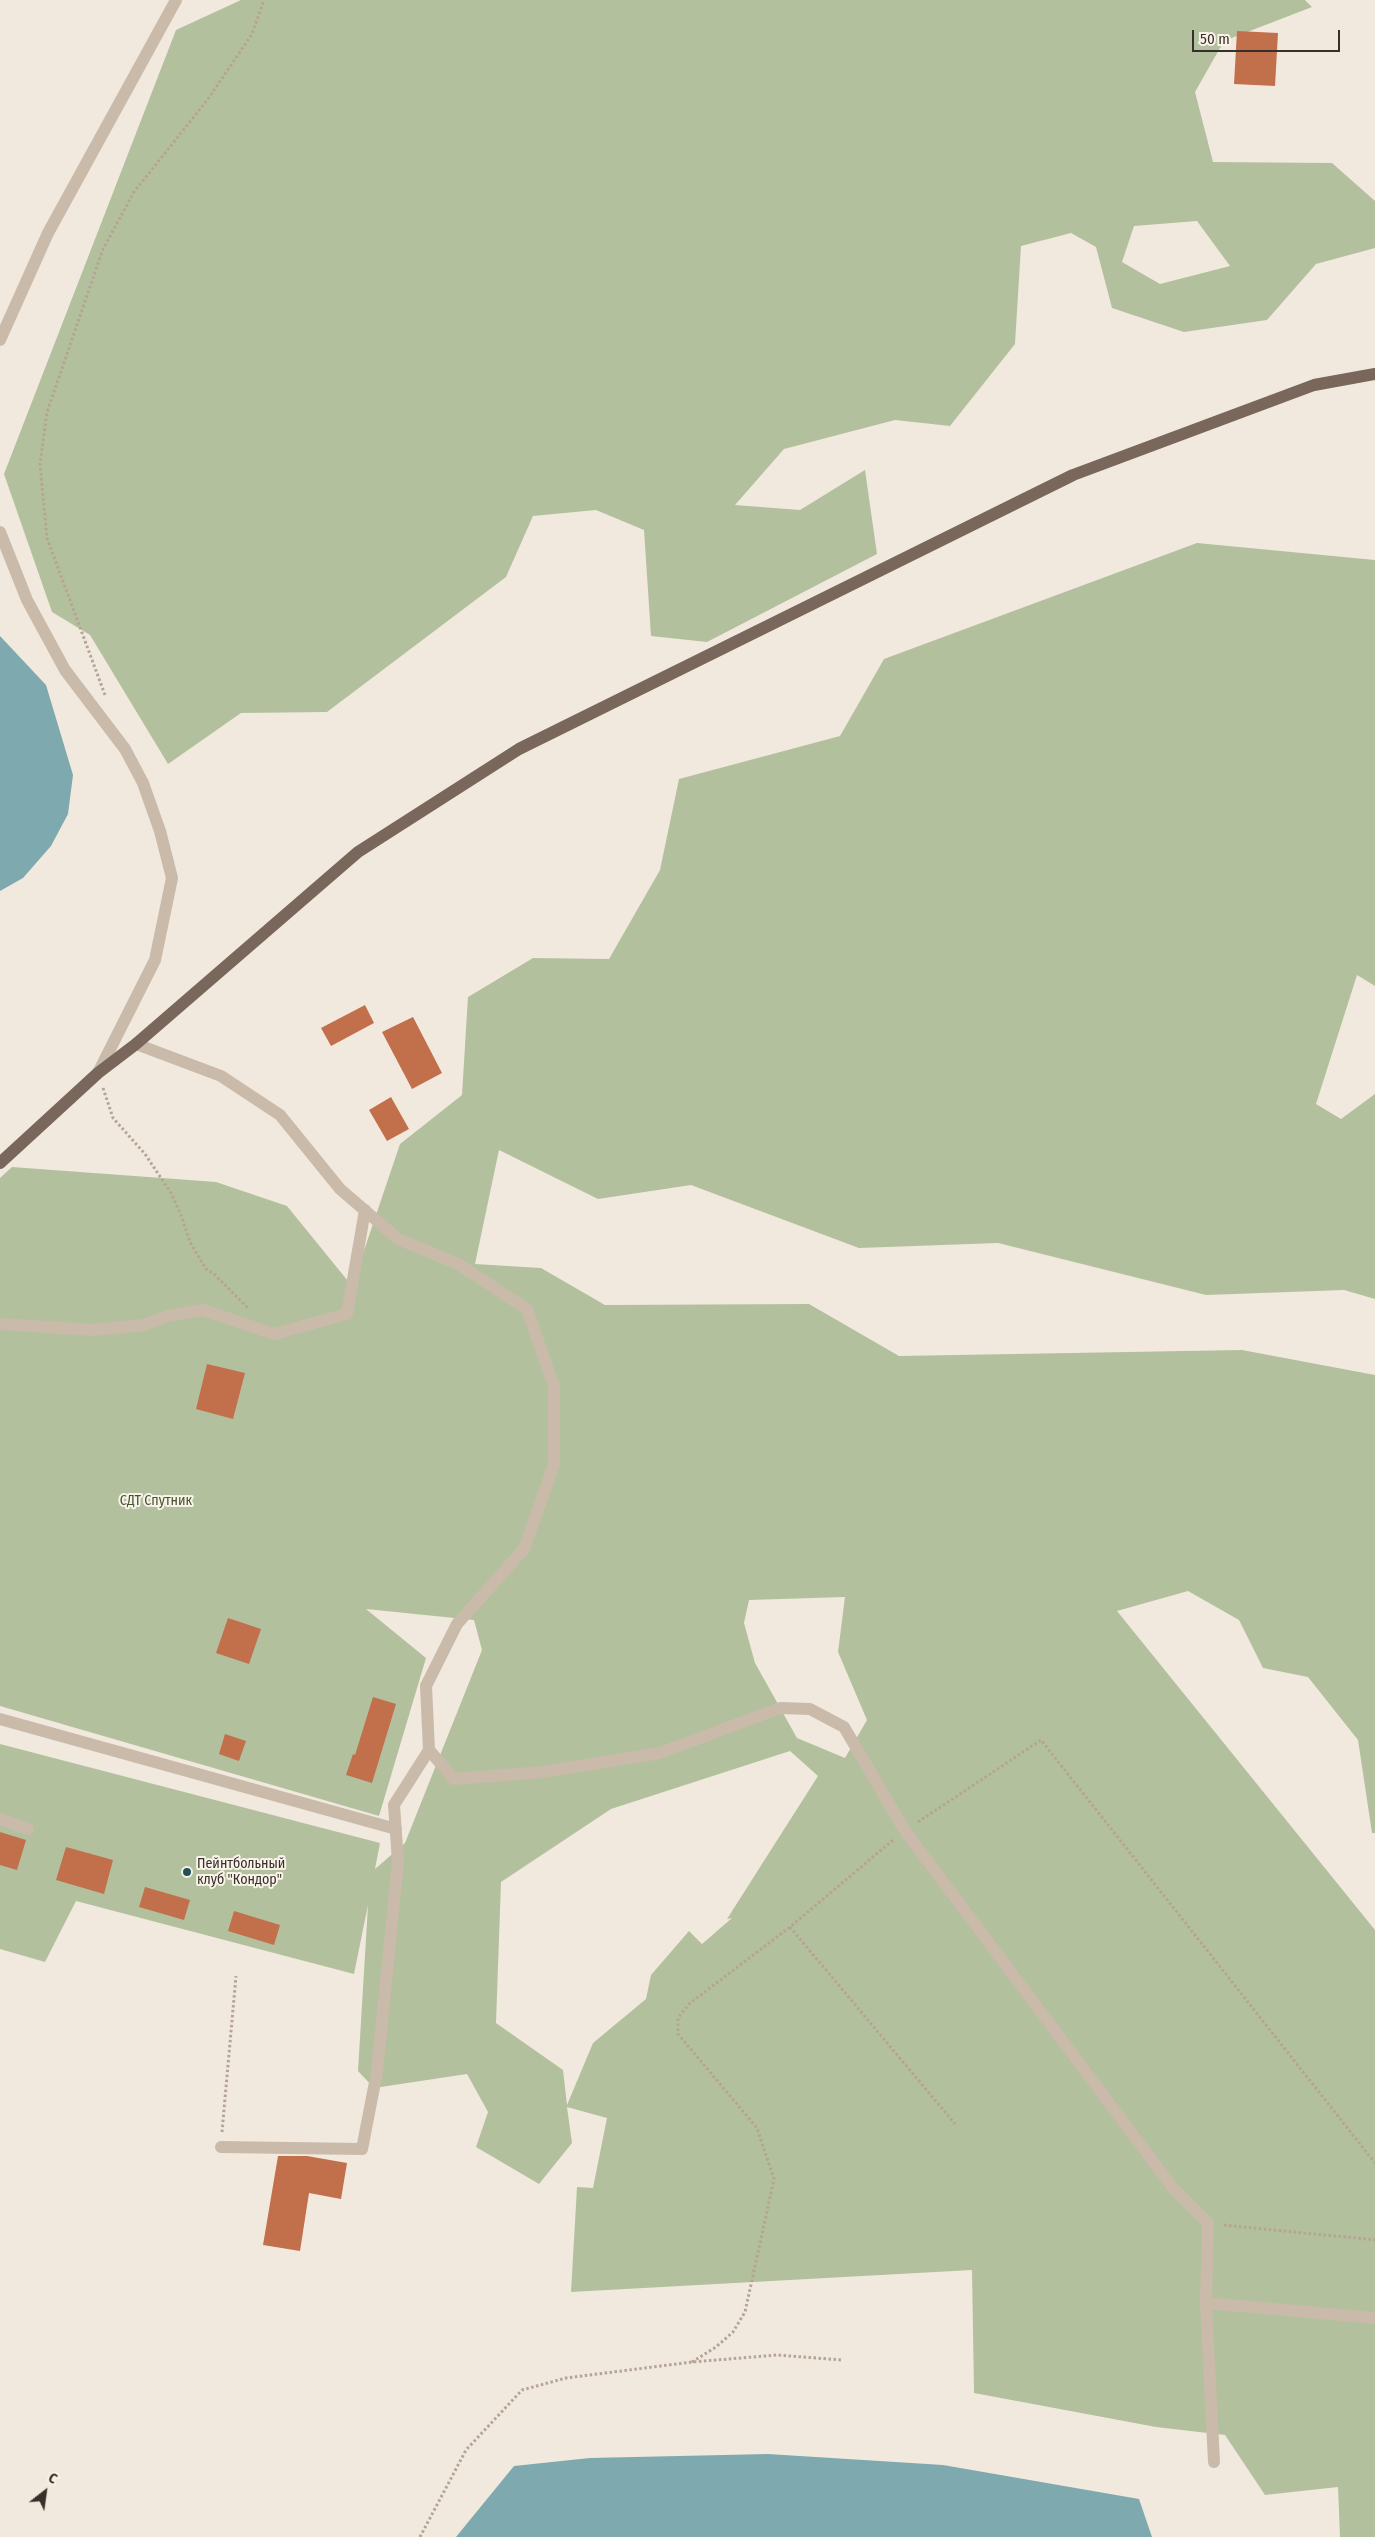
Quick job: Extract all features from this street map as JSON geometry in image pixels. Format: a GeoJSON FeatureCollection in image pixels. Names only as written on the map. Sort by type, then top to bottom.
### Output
{"type":"FeatureCollection","features":[{"type":"Feature","properties":{"kind":"main road"},"geometry":{"type":"LineString","coordinates":[[0,1164],[98,1073],[136,1044],[358,852],[519,749],[1073,475],[1314,385],[1375,374]]}},
{"type":"Feature","properties":{"kind":"street"},"geometry":{"type":"LineString","coordinates":[[0,340],[48,233],[176,0]]}},
{"type":"Feature","properties":{"kind":"street"},"geometry":{"type":"LineString","coordinates":[[0,532],[28,600],[65,670],[125,749],[143,783],[160,831],[172,878],[155,960],[98,1073]]}},
{"type":"Feature","properties":{"kind":"street"},"geometry":{"type":"LineString","coordinates":[[136,1044],[221,1076],[280,1115],[340,1189],[398,1238],[458,1264],[527,1309],[554,1387],[554,1464],[524,1549],[457,1624],[426,1686],[429,1750],[394,1806],[398,1862],[378,2063],[362,2150],[221,2147]]}},
{"type":"Feature","properties":{"kind":"street"},"geometry":{"type":"LineString","coordinates":[[0,1324],[93,1330],[144,1325],[167,1316],[203,1310],[274,1334],[347,1314],[365,1210]]}},
{"type":"Feature","properties":{"kind":"street"},"geometry":{"type":"LineString","coordinates":[[429,1750],[454,1779],[542,1772],[660,1753],[780,1708],[810,1709],[844,1726],[905,1831],[1173,2188],[1208,2224],[1206,2302],[1214,2462]]}},
{"type":"Feature","properties":{"kind":"street"},"geometry":{"type":"LineString","coordinates":[[0,1719],[396,1829]]}},
{"type":"Feature","properties":{"kind":"street"},"geometry":{"type":"LineString","coordinates":[[0,1819],[28,1829]]}},
{"type":"Feature","properties":{"kind":"street"},"geometry":{"type":"LineString","coordinates":[[1206,2302],[1375,2318]]}},
{"type":"Feature","properties":{"kind":"path"},"geometry":{"type":"LineString","coordinates":[[109,704],[47,538],[40,464],[47,412],[107,241],[134,192],[208,99],[252,34],[264,0]]}},
{"type":"Feature","properties":{"kind":"path"},"geometry":{"type":"LineString","coordinates":[[98,1073],[113,1118],[145,1154],[171,1193],[190,1242],[206,1269],[214,1274],[254,1314]]}},
{"type":"Feature","properties":{"kind":"path"},"geometry":{"type":"LineString","coordinates":[[692,2362],[716,2347],[733,2332],[745,2312],[774,2179],[757,2128],[678,2034],[678,2018],[689,2004],[790,1927],[905,1831],[1041,1740],[1375,2164]]}},
{"type":"Feature","properties":{"kind":"path"},"geometry":{"type":"LineString","coordinates":[[790,1927],[955,2124]]}},
{"type":"Feature","properties":{"kind":"path"},"geometry":{"type":"LineString","coordinates":[[221,2147],[236,1976]]}},
{"type":"Feature","properties":{"kind":"path"},"geometry":{"type":"LineString","coordinates":[[1208,2224],[1375,2240]]}},
{"type":"Feature","properties":{"kind":"path"},"geometry":{"type":"LineString","coordinates":[[420,2537],[466,2450],[522,2390],[566,2378],[692,2362],[777,2355],[842,2360]]}},
{"type":"Feature","properties":{"kind":"green space"},"geometry":{"type":"Polygon","coordinates":[[[241,0],[1305,0],[1312,7],[1224,41],[1195,92],[1213,162],[1332,163],[1375,201],[1375,248],[1316,264],[1267,320],[1184,332],[1112,308],[1096,247],[1071,233],[1021,246],[1015,344],[950,426],[895,420],[784,449],[735,505],[800,510],[865,470],[877,554],[707,642],[651,636],[644,530],[596,510],[533,516],[506,577],[327,712],[241,713],[168,764],[90,635],[52,612],[4,474],[176,30],[241,0]],[[1197,221],[1134,226],[1122,262],[1160,284],[1230,266],[1197,221]]]}},
{"type":"Feature","properties":{"kind":"green space","name":"СДТ Спутник"},"geometry":{"type":"Polygon","coordinates":[[[1197,543],[1375,560],[1375,986],[1357,975],[1316,1104],[1341,1119],[1375,1094],[1375,1299],[1344,1290],[1206,1295],[998,1243],[859,1248],[691,1185],[598,1199],[499,1150],[475,1264],[541,1268],[605,1305],[809,1304],[899,1356],[1242,1350],[1375,1375],[1375,1833],[1372,1833],[1358,1740],[1308,1677],[1263,1668],[1239,1620],[1188,1591],[1117,1611],[1375,1930],[1375,2537],[1340,2537],[1338,2487],[1265,2495],[1225,2435],[1156,2427],[974,2393],[972,2270],[571,2292],[577,2187],[593,2188],[607,2118],[567,2107],[572,2143],[539,2184],[476,2147],[488,2112],[467,2074],[374,2088],[358,2071],[368,1905],[354,1974],[76,1901],[45,1962],[0,1949],[0,1744],[380,1843],[375,1869],[405,1843],[482,1650],[474,1620],[366,1609],[426,1658],[379,1816],[0,1706],[0,1178],[12,1167],[216,1182],[287,1206],[352,1286],[400,1144],[462,1095],[468,997],[533,958],[609,959],[660,870],[679,779],[840,736],[884,659],[1197,543]],[[845,1597],[749,1600],[744,1623],[755,1663],[797,1738],[845,1758],[867,1720],[838,1652],[845,1597]],[[790,1751],[611,1809],[501,1882],[496,2023],[563,2070],[567,2105],[593,2043],[646,1999],[651,1975],[689,1931],[702,1944],[732,1918],[727,1919],[818,1776],[790,1751]]]}},
{"type":"Feature","properties":{"kind":"water"},"geometry":{"type":"Polygon","coordinates":[[[0,636],[46,685],[73,775],[68,814],[51,846],[23,878],[0,891],[0,636]]]}},
{"type":"Feature","properties":{"kind":"water"},"geometry":{"type":"Polygon","coordinates":[[[768,2454],[943,2465],[1139,2499],[1152,2537],[456,2537],[514,2466],[590,2458],[768,2454]]]}},
{"type":"Feature","properties":{"kind":"building"},"geometry":{"type":"Polygon","coordinates":[[[1237,31],[1278,33],[1275,86],[1234,84],[1237,31]]]}},
{"type":"Feature","properties":{"kind":"building"},"geometry":{"type":"Polygon","coordinates":[[[365,1005],[374,1023],[331,1046],[321,1028],[365,1005]]]}},
{"type":"Feature","properties":{"kind":"building"},"geometry":{"type":"Polygon","coordinates":[[[413,1017],[442,1073],[412,1089],[382,1032],[413,1017]]]}},
{"type":"Feature","properties":{"kind":"building"},"geometry":{"type":"Polygon","coordinates":[[[391,1097],[409,1129],[387,1141],[369,1110],[391,1097]]]}},
{"type":"Feature","properties":{"kind":"building"},"geometry":{"type":"Polygon","coordinates":[[[207,1364],[245,1373],[233,1419],[196,1409],[207,1364]]]}},
{"type":"Feature","properties":{"kind":"building"},"geometry":{"type":"Polygon","coordinates":[[[228,1618],[261,1629],[249,1664],[216,1653],[228,1618]]]}},
{"type":"Feature","properties":{"kind":"building"},"geometry":{"type":"Polygon","coordinates":[[[373,1697],[396,1704],[372,1783],[346,1775],[353,1754],[355,1755],[373,1697]]]}},
{"type":"Feature","properties":{"kind":"building"},"geometry":{"type":"Polygon","coordinates":[[[225,1734],[246,1741],[239,1761],[219,1754],[225,1734]]]}},
{"type":"Feature","properties":{"kind":"building"},"geometry":{"type":"Polygon","coordinates":[[[0,1832],[26,1840],[17,1870],[0,1865],[0,1832]]]}},
{"type":"Feature","properties":{"kind":"building"},"geometry":{"type":"Polygon","coordinates":[[[66,1847],[113,1860],[104,1894],[56,1880],[66,1847]]]}},
{"type":"Feature","properties":{"kind":"building"},"geometry":{"type":"Polygon","coordinates":[[[145,1887],[190,1900],[184,1920],[139,1907],[145,1887]]]}},
{"type":"Feature","properties":{"kind":"building"},"geometry":{"type":"Polygon","coordinates":[[[234,1911],[280,1925],[274,1945],[228,1931],[234,1911]]]}},
{"type":"Feature","properties":{"kind":"building"},"geometry":{"type":"Polygon","coordinates":[[[278,2156],[307,2156],[347,2163],[341,2199],[309,2193],[300,2251],[263,2245],[278,2156]]]}},
{"type":"Feature","properties":{"kind":"place","name":"Пейнтбольный клуб \"Кондор\""},"geometry":{"type":"Point","coordinates":[187,1872]}}]}
